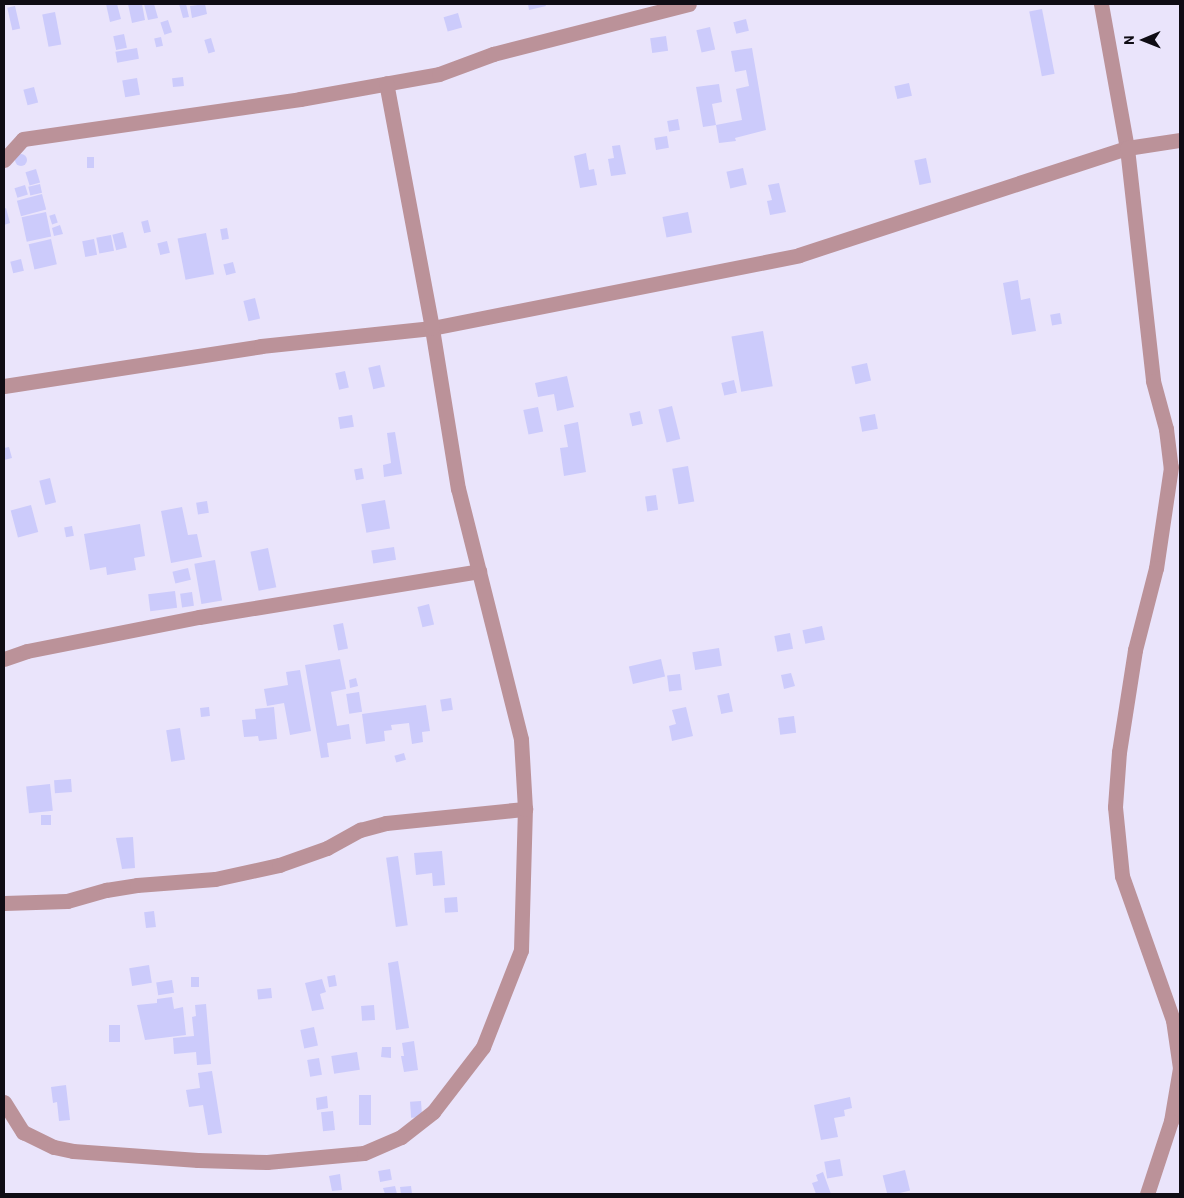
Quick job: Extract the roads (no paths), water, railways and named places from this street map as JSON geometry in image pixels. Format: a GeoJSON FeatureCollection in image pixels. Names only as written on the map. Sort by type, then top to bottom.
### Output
{"type":"FeatureCollection","features":[{"type":"Feature","properties":{"kind":"street"},"geometry":{"type":"LineString","coordinates":[[4,160],[23,139],[300,99],[439,74],[493,54],[689,4]]}},
{"type":"Feature","properties":{"kind":"street"},"geometry":{"type":"LineString","coordinates":[[1101,4],[1127,148],[1153,381],[1166,429],[1171,467],[1156,568],[1135,650],[1119,752],[1115,807],[1122,876],[1173,1020],[1180,1068],[1171,1121],[1147,1194]]}},
{"type":"Feature","properties":{"kind":"street"},"geometry":{"type":"LineString","coordinates":[[4,1102],[23,1132],[54,1147],[73,1151],[189,1160],[267,1162],[364,1153],[401,1137],[433,1112],[483,1047],[521,950],[525,809],[521,739],[458,489],[432,328],[386,83]]}},
{"type":"Feature","properties":{"kind":"street"},"geometry":{"type":"LineString","coordinates":[[4,386],[260,346],[432,328],[799,255],[1127,148],[1180,140]]}},
{"type":"Feature","properties":{"kind":"street"},"geometry":{"type":"LineString","coordinates":[[4,658],[27,651],[199,616],[479,571]]}},
{"type":"Feature","properties":{"kind":"street"},"geometry":{"type":"LineString","coordinates":[[4,903],[67,901],[106,890],[137,885],[215,879],[279,864],[327,848],[360,830],[386,822],[525,809]]}}]}
